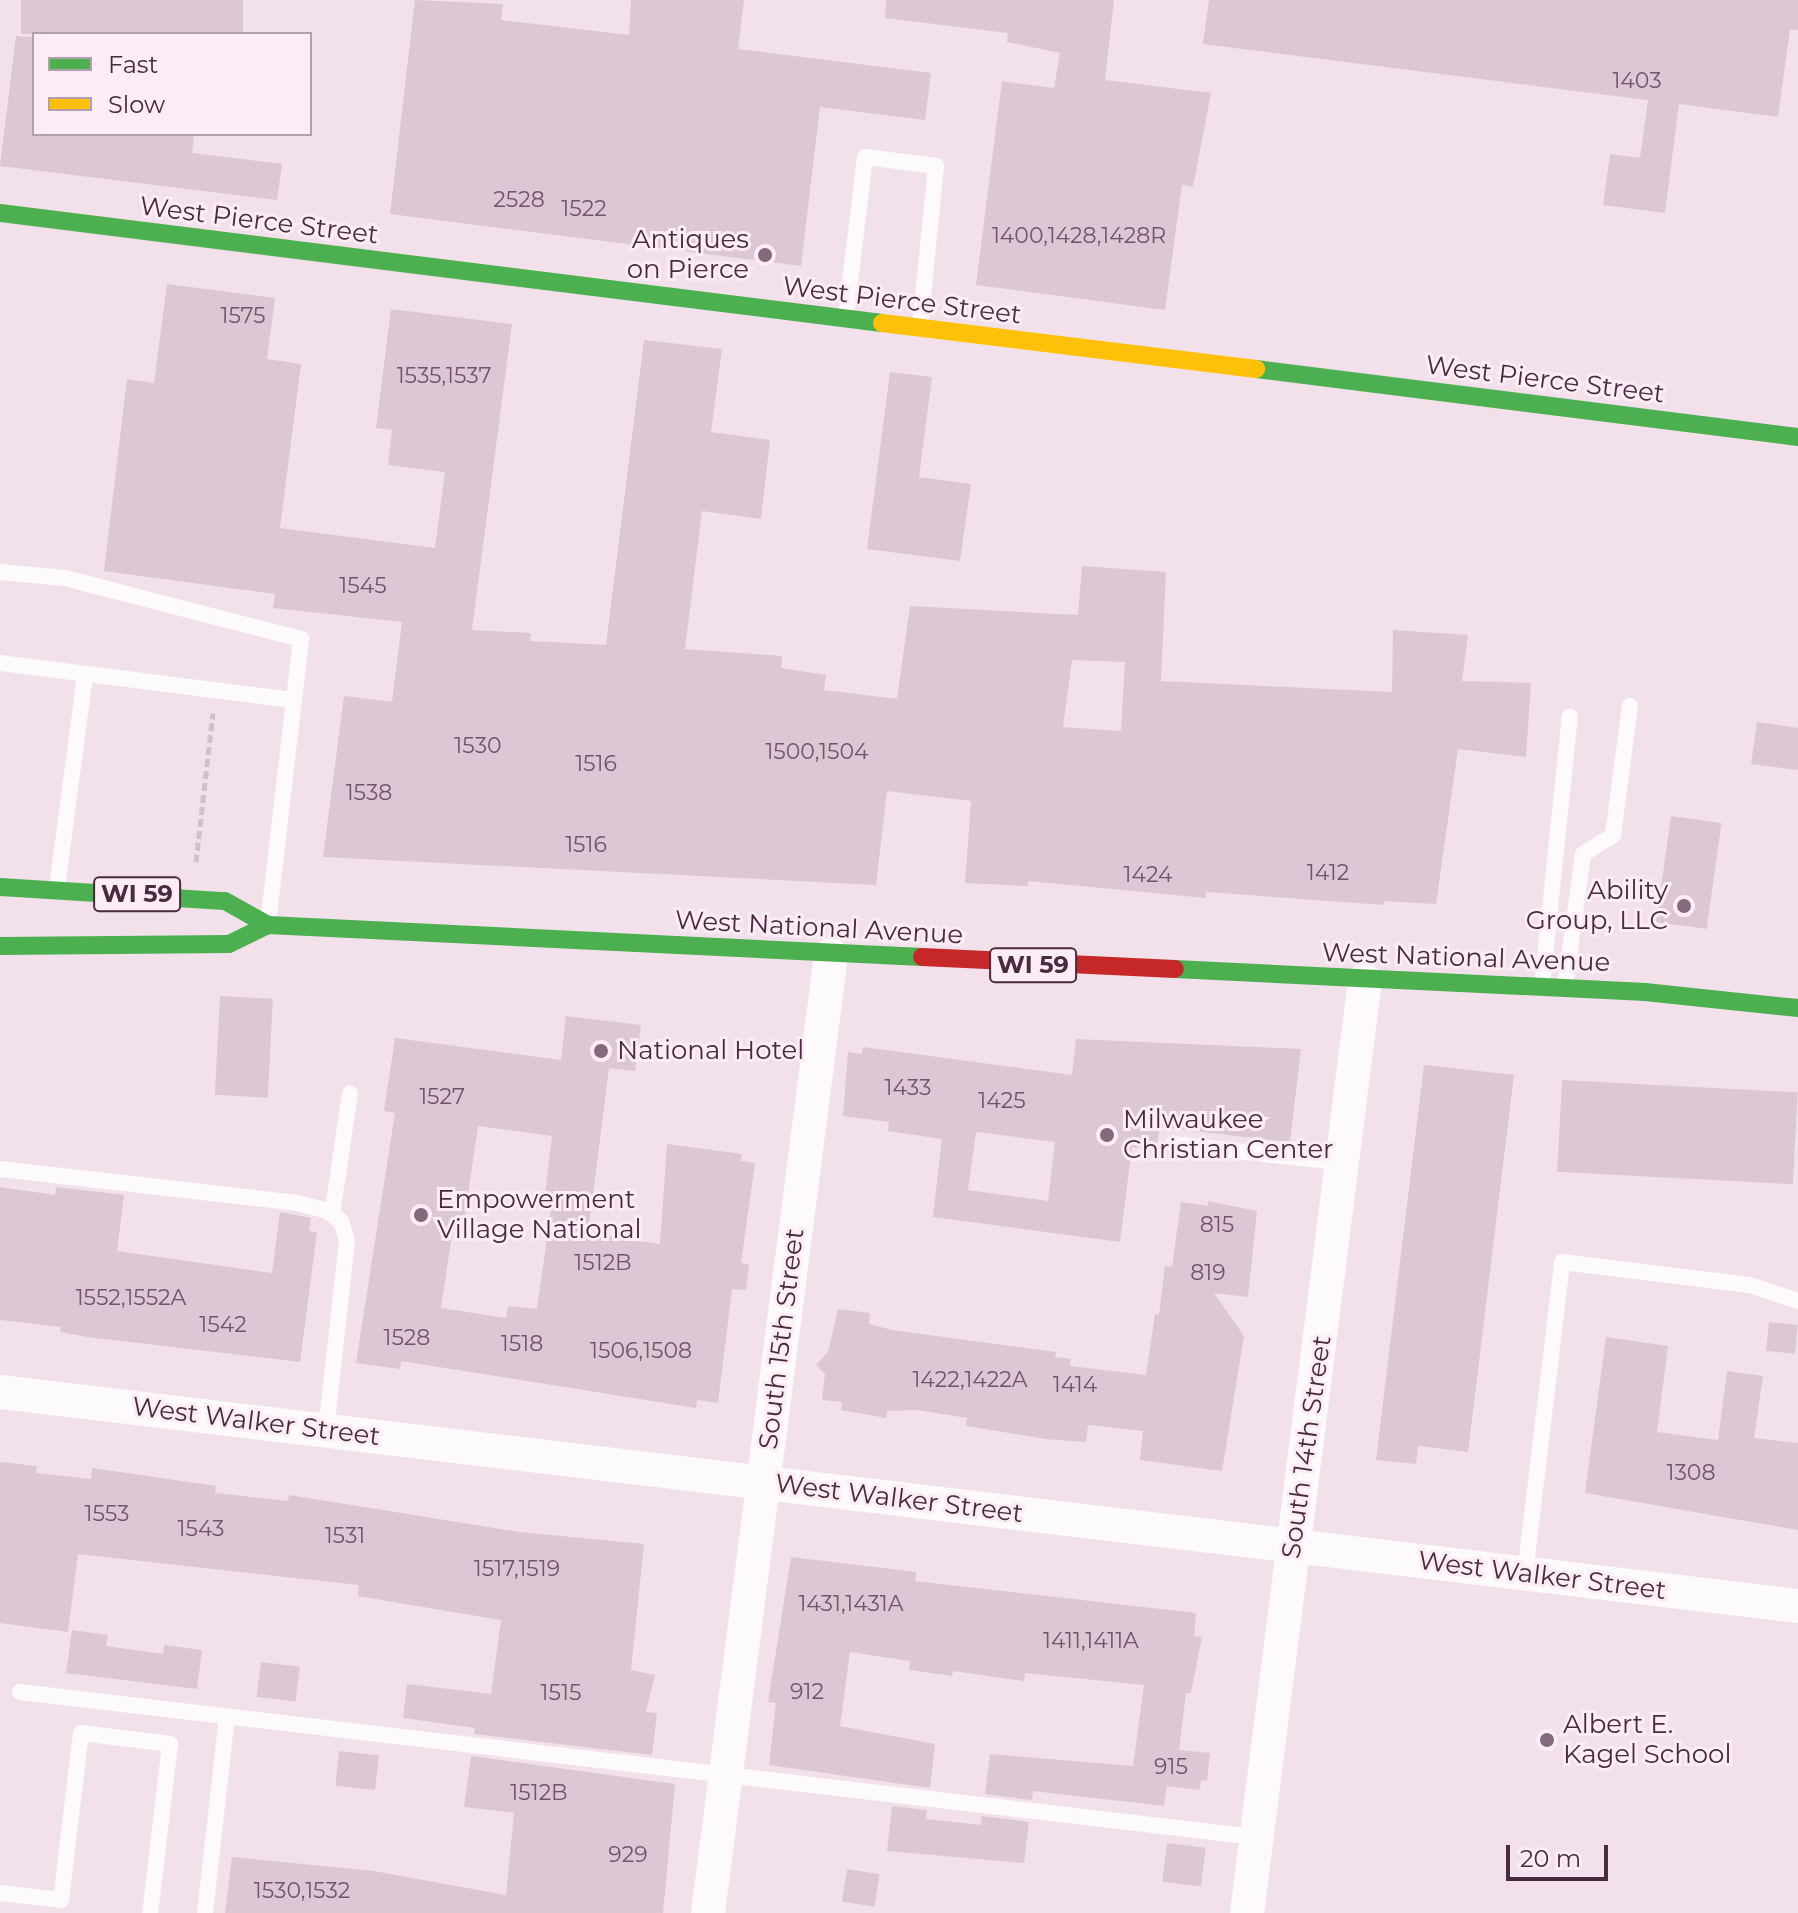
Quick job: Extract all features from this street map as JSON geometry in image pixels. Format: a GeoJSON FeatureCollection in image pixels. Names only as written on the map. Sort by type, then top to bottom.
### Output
{"type":"FeatureCollection","features":[{"type":"Feature","properties":{"kind":"main road","name":"West Pierce Street"},"geometry":{"type":"LineString","coordinates":[[0,213],[1798,437]]}},
{"type":"Feature","properties":{"kind":"main road","name":"West National Avenue"},"geometry":{"type":"LineString","coordinates":[[0,887],[57,888],[225,901],[268,925],[1565,989],[1798,1006]]}},
{"type":"Feature","properties":{"kind":"main road"},"geometry":{"type":"LineString","coordinates":[[51,933],[57,888]]}},
{"type":"Feature","properties":{"kind":"main road","name":"West National Avenue"},"geometry":{"type":"LineString","coordinates":[[0,946],[51,933],[229,944],[268,925]]}},
{"type":"Feature","properties":{"kind":"street","name":"South 15th Street"},"geometry":{"type":"LineString","coordinates":[[708,1913],[831,955]]}},
{"type":"Feature","properties":{"kind":"street","name":"South 14th Street"},"geometry":{"type":"LineString","coordinates":[[1247,1913],[1365,980]]}},
{"type":"Feature","properties":{"kind":"street","name":"West Walker Street"},"geometry":{"type":"LineString","coordinates":[[0,1392],[1798,1606]]}},
{"type":"Feature","properties":{"kind":"lane"},"geometry":{"type":"LineString","coordinates":[[845,320],[865,157],[936,166],[919,329]]}},
{"type":"Feature","properties":{"kind":"lane"},"geometry":{"type":"LineString","coordinates":[[0,572],[65,578],[301,639],[268,925]]}},
{"type":"Feature","properties":{"kind":"lane"},"geometry":{"type":"LineString","coordinates":[[0,663],[294,700]]}},
{"type":"Feature","properties":{"kind":"lane"},"geometry":{"type":"LineString","coordinates":[[57,888],[85,674]]}},
{"type":"Feature","properties":{"kind":"lane"},"geometry":{"type":"LineString","coordinates":[[1565,989],[1583,854],[1613,835],[1630,706]]}},
{"type":"Feature","properties":{"kind":"lane"},"geometry":{"type":"LineString","coordinates":[[1542,988],[1570,716]]}},
{"type":"Feature","properties":{"kind":"lane"},"geometry":{"type":"LineString","coordinates":[[332,1215],[350,1093]]}},
{"type":"Feature","properties":{"kind":"lane"},"geometry":{"type":"LineString","coordinates":[[1173,1144],[1344,1163]]}},
{"type":"Feature","properties":{"kind":"lane"},"geometry":{"type":"LineString","coordinates":[[0,1169],[298,1203],[341,1221],[347,1241],[326,1431]]}},
{"type":"Feature","properties":{"kind":"lane"},"geometry":{"type":"LineString","coordinates":[[1525,1574],[1562,1262],[1750,1285],[1798,1301]]}},
{"type":"Feature","properties":{"kind":"lane"},"geometry":{"type":"LineString","coordinates":[[20,1692],[1255,1837]]}},
{"type":"Feature","properties":{"kind":"lane"},"geometry":{"type":"LineString","coordinates":[[205,1913],[227,1717]]}},
{"type":"Feature","properties":{"kind":"lane"},"geometry":{"type":"LineString","coordinates":[[0,1893],[61,1900],[81,1733],[170,1744],[150,1913]]}},
{"type":"Feature","properties":{"kind":"path"},"geometry":{"type":"LineString","coordinates":[[196,867],[216,691]]}},
{"type":"Feature","properties":{"kind":"building"},"geometry":{"type":"Polygon","coordinates":[[[21,0],[243,0],[243,32],[21,34],[21,0]]]}},
{"type":"Feature","properties":{"kind":"building"},"geometry":{"type":"Polygon","coordinates":[[[415,0],[503,4],[501,20],[629,35],[631,0],[744,0],[738,49],[931,73],[925,120],[820,107],[801,266],[390,214],[415,0]]]}},
{"type":"Feature","properties":{"kind":"building"},"geometry":{"type":"Polygon","coordinates":[[[886,0],[1114,0],[1105,80],[1211,93],[1193,187],[1182,185],[1165,310],[976,285],[1002,81],[1054,88],[1060,53],[1007,42],[1008,33],[885,18],[886,0]]]}},
{"type":"Feature","properties":{"kind":"building"},"geometry":{"type":"Polygon","coordinates":[[[1209,0],[1798,0],[1798,30],[1790,29],[1778,117],[1679,104],[1665,213],[1603,205],[1610,154],[1640,158],[1648,100],[1203,44],[1209,0]]]}},
{"type":"Feature","properties":{"kind":"building"},"geometry":{"type":"Polygon","coordinates":[[[16,36],[32,37],[32,136],[194,136],[192,153],[282,164],[277,200],[0,166],[16,36]]]}},
{"type":"Feature","properties":{"kind":"building"},"geometry":{"type":"Polygon","coordinates":[[[167,284],[275,298],[267,359],[301,364],[280,528],[435,548],[445,472],[388,465],[392,430],[376,428],[391,309],[512,324],[472,630],[531,633],[530,641],[606,645],[644,340],[722,349],[711,432],[770,440],[761,519],[702,511],[685,649],[782,656],[781,668],[826,675],[824,690],[897,699],[910,606],[1078,615],[1082,566],[1166,572],[1161,681],[1392,692],[1393,630],[1468,635],[1462,681],[1531,683],[1526,757],[1458,749],[1436,904],[1384,901],[1383,905],[1206,892],[1206,898],[1028,881],[1028,886],[965,883],[971,801],[887,791],[876,885],[323,857],[344,696],[392,702],[402,622],[273,608],[275,594],[104,571],[127,379],[154,383],[167,284]],[[1072,660],[1063,727],[1121,731],[1125,662],[1072,660]]]}},
{"type":"Feature","properties":{"kind":"building"},"geometry":{"type":"Polygon","coordinates":[[[890,372],[932,377],[919,477],[971,484],[960,561],[867,549],[890,372]]]}},
{"type":"Feature","properties":{"kind":"building"},"geometry":{"type":"Polygon","coordinates":[[[1757,722],[1798,728],[1798,770],[1751,764],[1757,722]]]}},
{"type":"Feature","properties":{"kind":"building"},"geometry":{"type":"Polygon","coordinates":[[[1671,816],[1722,823],[1707,929],[1656,922],[1671,816]]]}},
{"type":"Feature","properties":{"kind":"building"},"geometry":{"type":"Polygon","coordinates":[[[220,996],[273,999],[268,1098],[215,1095],[220,996]]]}},
{"type":"Feature","properties":{"kind":"building"},"geometry":{"type":"Polygon","coordinates":[[[566,1016],[641,1025],[635,1071],[609,1068],[588,1234],[660,1244],[667,1144],[742,1154],[741,1161],[755,1163],[741,1263],[749,1264],[746,1290],[732,1289],[718,1403],[697,1400],[696,1408],[401,1361],[400,1369],[356,1363],[395,1113],[384,1111],[395,1038],[561,1060],[566,1016]],[[478,1126],[463,1229],[453,1228],[441,1308],[506,1318],[508,1306],[537,1309],[553,1195],[545,1194],[552,1136],[478,1126]]]}},
{"type":"Feature","properties":{"kind":"building"},"geometry":{"type":"Polygon","coordinates":[[[1076,1039],[1301,1049],[1290,1142],[1159,1127],[1157,1150],[1132,1147],[1120,1242],[933,1217],[942,1139],[888,1131],[889,1122],[843,1116],[848,1052],[862,1054],[863,1047],[1072,1075],[1076,1039]],[[976,1132],[968,1190],[1048,1201],[1055,1142],[976,1132]]]}},
{"type":"Feature","properties":{"kind":"building"},"geometry":{"type":"Polygon","coordinates":[[[1424,1065],[1514,1075],[1468,1452],[1418,1446],[1416,1464],[1376,1460],[1424,1065]]]}},
{"type":"Feature","properties":{"kind":"building"},"geometry":{"type":"Polygon","coordinates":[[[1562,1080],[1798,1092],[1793,1184],[1557,1172],[1562,1080]]]}},
{"type":"Feature","properties":{"kind":"building"},"geometry":{"type":"Polygon","coordinates":[[[0,1187],[55,1195],[56,1187],[124,1195],[117,1251],[272,1273],[280,1212],[311,1218],[309,1231],[317,1232],[300,1362],[87,1337],[60,1332],[61,1327],[0,1320],[0,1187]]]}},
{"type":"Feature","properties":{"kind":"building"},"geometry":{"type":"Polygon","coordinates":[[[1208,1201],[1257,1211],[1248,1297],[1214,1293],[1244,1336],[1222,1471],[1140,1460],[1143,1431],[1088,1425],[1086,1442],[1045,1439],[966,1426],[967,1418],[917,1410],[887,1411],[886,1418],[841,1410],[842,1402],[822,1400],[825,1374],[816,1365],[828,1352],[838,1309],[870,1313],[869,1324],[892,1330],[1056,1352],[1055,1357],[1071,1359],[1070,1366],[1146,1375],[1155,1314],[1159,1315],[1165,1266],[1172,1267],[1181,1202],[1208,1206],[1208,1201]]]}},
{"type":"Feature","properties":{"kind":"building"},"geometry":{"type":"Polygon","coordinates":[[[1769,1322],[1798,1325],[1795,1354],[1766,1351],[1769,1322]]]}},
{"type":"Feature","properties":{"kind":"building"},"geometry":{"type":"Polygon","coordinates":[[[1606,1337],[1668,1346],[1657,1432],[1718,1440],[1727,1371],[1763,1376],[1754,1438],[1798,1443],[1798,1530],[1585,1493],[1606,1337]]]}},
{"type":"Feature","properties":{"kind":"building"},"geometry":{"type":"Polygon","coordinates":[[[0,1462],[37,1466],[36,1473],[91,1479],[92,1468],[216,1486],[215,1493],[288,1501],[289,1495],[520,1532],[644,1544],[631,1670],[655,1675],[646,1712],[657,1713],[652,1755],[474,1734],[475,1728],[403,1718],[407,1684],[491,1694],[501,1620],[358,1596],[359,1585],[78,1554],[68,1632],[0,1623],[0,1462]]]}},
{"type":"Feature","properties":{"kind":"building"},"geometry":{"type":"Polygon","coordinates":[[[791,1557],[916,1572],[915,1581],[1196,1613],[1194,1636],[1202,1637],[1191,1693],[1186,1693],[1179,1750],[1210,1753],[1207,1781],[1201,1780],[1200,1790],[1167,1786],[1164,1806],[1033,1791],[1032,1800],[985,1794],[990,1754],[1133,1766],[1144,1685],[1025,1673],[1024,1681],[953,1671],[952,1676],[909,1670],[910,1661],[850,1652],[840,1726],[935,1744],[930,1788],[769,1765],[776,1703],[768,1702],[791,1557]]]}},
{"type":"Feature","properties":{"kind":"building"},"geometry":{"type":"Polygon","coordinates":[[[72,1630],[108,1635],[106,1646],[163,1654],[164,1645],[202,1650],[197,1689],[66,1673],[72,1630]]]}},
{"type":"Feature","properties":{"kind":"building"},"geometry":{"type":"Polygon","coordinates":[[[261,1662],[300,1667],[295,1701],[257,1697],[261,1662]]]}},
{"type":"Feature","properties":{"kind":"building"},"geometry":{"type":"Polygon","coordinates":[[[339,1751],[379,1755],[375,1790],[335,1786],[339,1751]]]}},
{"type":"Feature","properties":{"kind":"building"},"geometry":{"type":"Polygon","coordinates":[[[471,1756],[675,1784],[663,1913],[225,1913],[232,1857],[374,1871],[506,1895],[514,1813],[464,1807],[471,1756]]]}},
{"type":"Feature","properties":{"kind":"building"},"geometry":{"type":"Polygon","coordinates":[[[892,1806],[927,1810],[926,1819],[981,1825],[982,1816],[1029,1822],[1024,1863],[887,1851],[892,1806]]]}},
{"type":"Feature","properties":{"kind":"building"},"geometry":{"type":"Polygon","coordinates":[[[1167,1843],[1206,1848],[1201,1886],[1162,1882],[1167,1843]]]}},
{"type":"Feature","properties":{"kind":"building"},"geometry":{"type":"Polygon","coordinates":[[[847,1869],[880,1874],[874,1907],[842,1902],[847,1869]]]}},
{"type":"Feature","properties":{"kind":"traffic: fast"},"geometry":{"type":"LineString","coordinates":[[0,213],[882,323]]}},
{"type":"Feature","properties":{"kind":"traffic: fast"},"geometry":{"type":"LineString","coordinates":[[1256,369],[1798,437]]}},
{"type":"Feature","properties":{"kind":"traffic: fast"},"geometry":{"type":"LineString","coordinates":[[0,887],[225,901],[268,925],[922,957]]}},
{"type":"Feature","properties":{"kind":"traffic: fast"},"geometry":{"type":"LineString","coordinates":[[0,946],[229,944],[268,925]]}},
{"type":"Feature","properties":{"kind":"traffic: fast"},"geometry":{"type":"LineString","coordinates":[[1175,969],[1645,992],[1798,1008]]}},
{"type":"Feature","properties":{"kind":"traffic: slow"},"geometry":{"type":"LineString","coordinates":[[882,323],[1256,369]]}},
{"type":"Feature","properties":{"kind":"traffic: jam"},"geometry":{"type":"LineString","coordinates":[[922,957],[1175,969]]}},
{"type":"Feature","properties":{"kind":"place","name":"Antiques on Pierce"},"geometry":{"type":"Point","coordinates":[765,255]}},
{"type":"Feature","properties":{"kind":"place","name":"Ability Group, LLC"},"geometry":{"type":"Point","coordinates":[1684,906]}},
{"type":"Feature","properties":{"kind":"place","name":"National Hotel"},"geometry":{"type":"Point","coordinates":[601,1051]}},
{"type":"Feature","properties":{"kind":"place","name":"Milwaukee Christian Center"},"geometry":{"type":"Point","coordinates":[1107,1135]}},
{"type":"Feature","properties":{"kind":"place","name":"Empowerment Village National"},"geometry":{"type":"Point","coordinates":[421,1215]}},
{"type":"Feature","properties":{"kind":"place","name":"Albert E. Kagel School"},"geometry":{"type":"Point","coordinates":[1547,1740]}}]}
